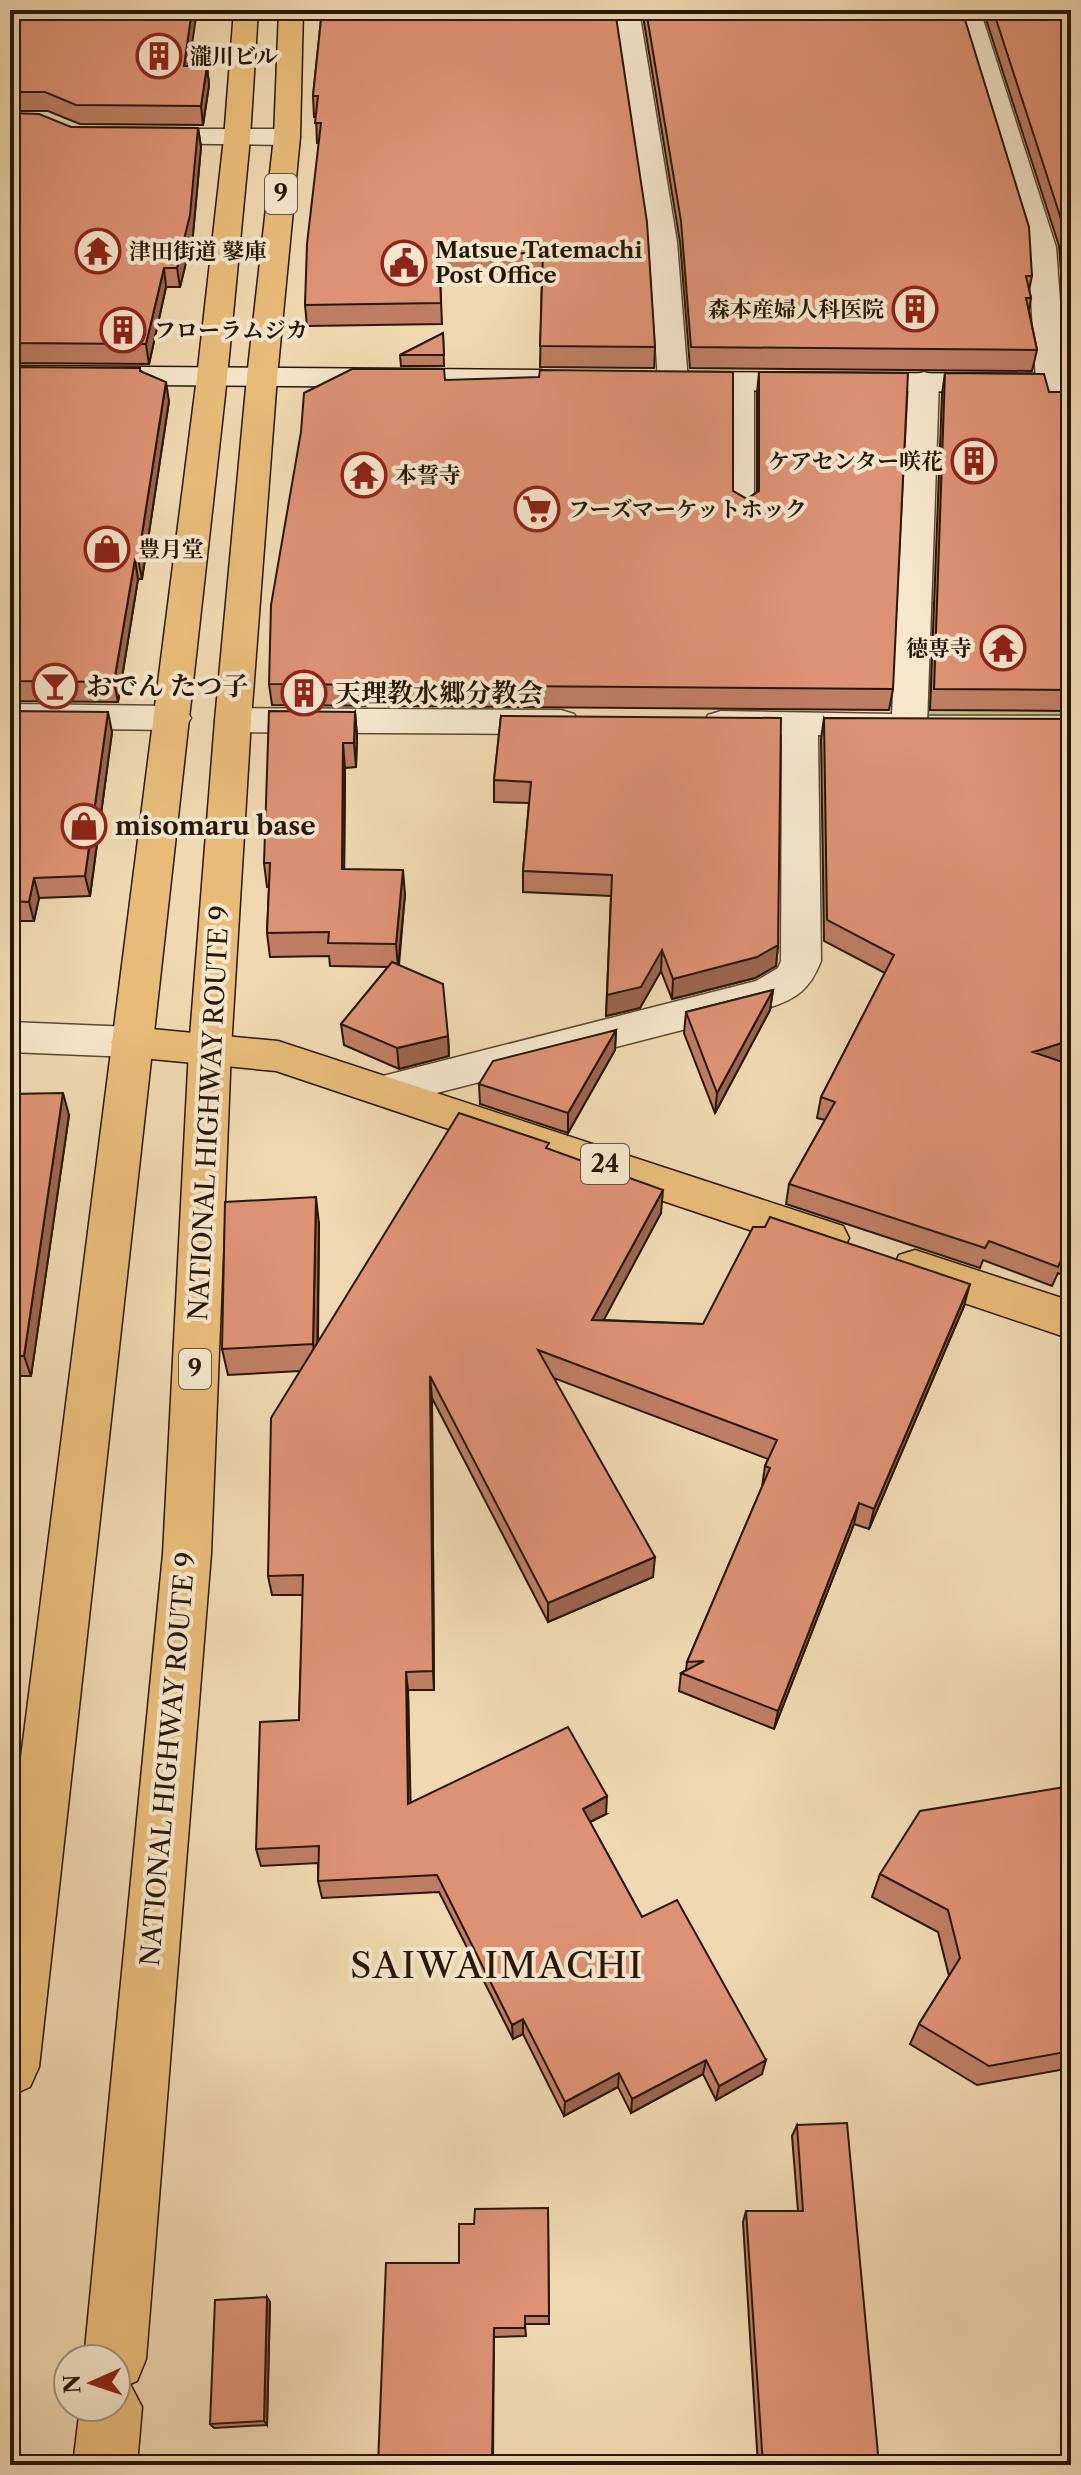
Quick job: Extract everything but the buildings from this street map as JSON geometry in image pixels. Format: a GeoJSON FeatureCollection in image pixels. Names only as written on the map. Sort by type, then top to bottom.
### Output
{"type":"FeatureCollection","features":[{"type":"Feature","properties":{"kind":"main road","name":"9"},"geometry":{"type":"LineString","coordinates":[[10,2067],[16,1958],[173,718],[237,138],[246,10]]}},
{"type":"Feature","properties":{"kind":"main road","name":"NATIONAL HIGHWAY ROUTE 9"},"geometry":{"type":"LineString","coordinates":[[116,2343],[187,1554],[210,1049],[233,720],[262,377],[287,137],[291,10]]}},
{"type":"Feature","properties":{"kind":"main road","name":"24"},"geometry":{"type":"LineString","coordinates":[[131,1042],[278,1056],[1071,1320]]}},
{"type":"Feature","properties":{"kind":"main road"},"geometry":{"type":"LineString","coordinates":[[105,2465],[109,2423]]}},
{"type":"Feature","properties":{"kind":"street"},"geometry":{"type":"LineString","coordinates":[[627,10],[663,242],[673,381]]}},
{"type":"Feature","properties":{"kind":"street"},"geometry":{"type":"LineString","coordinates":[[641,380],[1061,382],[1042,247],[968,10]]}},
{"type":"Feature","properties":{"kind":"street"},"geometry":{"type":"LineString","coordinates":[[117,136],[287,137]]}},
{"type":"Feature","properties":{"kind":"street"},"geometry":{"type":"LineString","coordinates":[[10,375],[562,380]]}},
{"type":"Feature","properties":{"kind":"street"},"geometry":{"type":"LineString","coordinates":[[690,723],[924,725],[924,381]]}},
{"type":"Feature","properties":{"kind":"street"},"geometry":{"type":"LineString","coordinates":[[10,716],[173,718]]}},
{"type":"Feature","properties":{"kind":"street"},"geometry":{"type":"LineString","coordinates":[[233,720],[595,722]]}},
{"type":"Feature","properties":{"kind":"street"},"geometry":{"type":"LineString","coordinates":[[386,1090],[768,993],[795,977],[801,961],[800,724]]}},
{"type":"Feature","properties":{"kind":"street"},"geometry":{"type":"LineString","coordinates":[[10,1037],[131,1042]]}},
{"type":"Feature","properties":{"kind":"lane"},"geometry":{"type":"LineString","coordinates":[[744,382],[744,512]]}},
{"type":"Feature","properties":{"kind":"shaded area"},"geometry":{"type":"Polygon","coordinates":[[[920,603],[936,603],[1062,700],[1066,715],[917,715],[920,603]]]}},
{"type":"Feature","properties":{"kind":"place","name":"瀧川ビル"},"geometry":{"type":"Point","coordinates":[159,56]}},
{"type":"Feature","properties":{"kind":"place","name":"津田街道 鼕庫"},"geometry":{"type":"Point","coordinates":[98,251]}},
{"type":"Feature","properties":{"kind":"place","name":"Matsue Tatemachi Post Office"},"geometry":{"type":"Point","coordinates":[404,263]}},
{"type":"Feature","properties":{"kind":"place","name":"森本産婦人科医院"},"geometry":{"type":"Point","coordinates":[915,309]}},
{"type":"Feature","properties":{"kind":"place","name":"フローラムジカ"},"geometry":{"type":"Point","coordinates":[123,330]}},
{"type":"Feature","properties":{"kind":"place","name":"ケアセンター咲花"},"geometry":{"type":"Point","coordinates":[974,461]}},
{"type":"Feature","properties":{"kind":"place","name":"本誓寺"},"geometry":{"type":"Point","coordinates":[364,475]}},
{"type":"Feature","properties":{"kind":"place","name":"フーズマーケットホック"},"geometry":{"type":"Point","coordinates":[537,509]}},
{"type":"Feature","properties":{"kind":"place","name":"豊月堂"},"geometry":{"type":"Point","coordinates":[107,549]}},
{"type":"Feature","properties":{"kind":"place","name":"徳専寺"},"geometry":{"type":"Point","coordinates":[1003,648]}},
{"type":"Feature","properties":{"kind":"place","name":"おでん たつ子"},"geometry":{"type":"Point","coordinates":[55,686]}},
{"type":"Feature","properties":{"kind":"place","name":"天理教水郷分教会"},"geometry":{"type":"Point","coordinates":[304,693]}},
{"type":"Feature","properties":{"kind":"place","name":"misomaru base"},"geometry":{"type":"Point","coordinates":[84,826]}},
{"type":"Feature","properties":{"kind":"district","name":"SAIWAIMACHI"},"geometry":{"type":"Point","coordinates":[497,1965]}}]}
